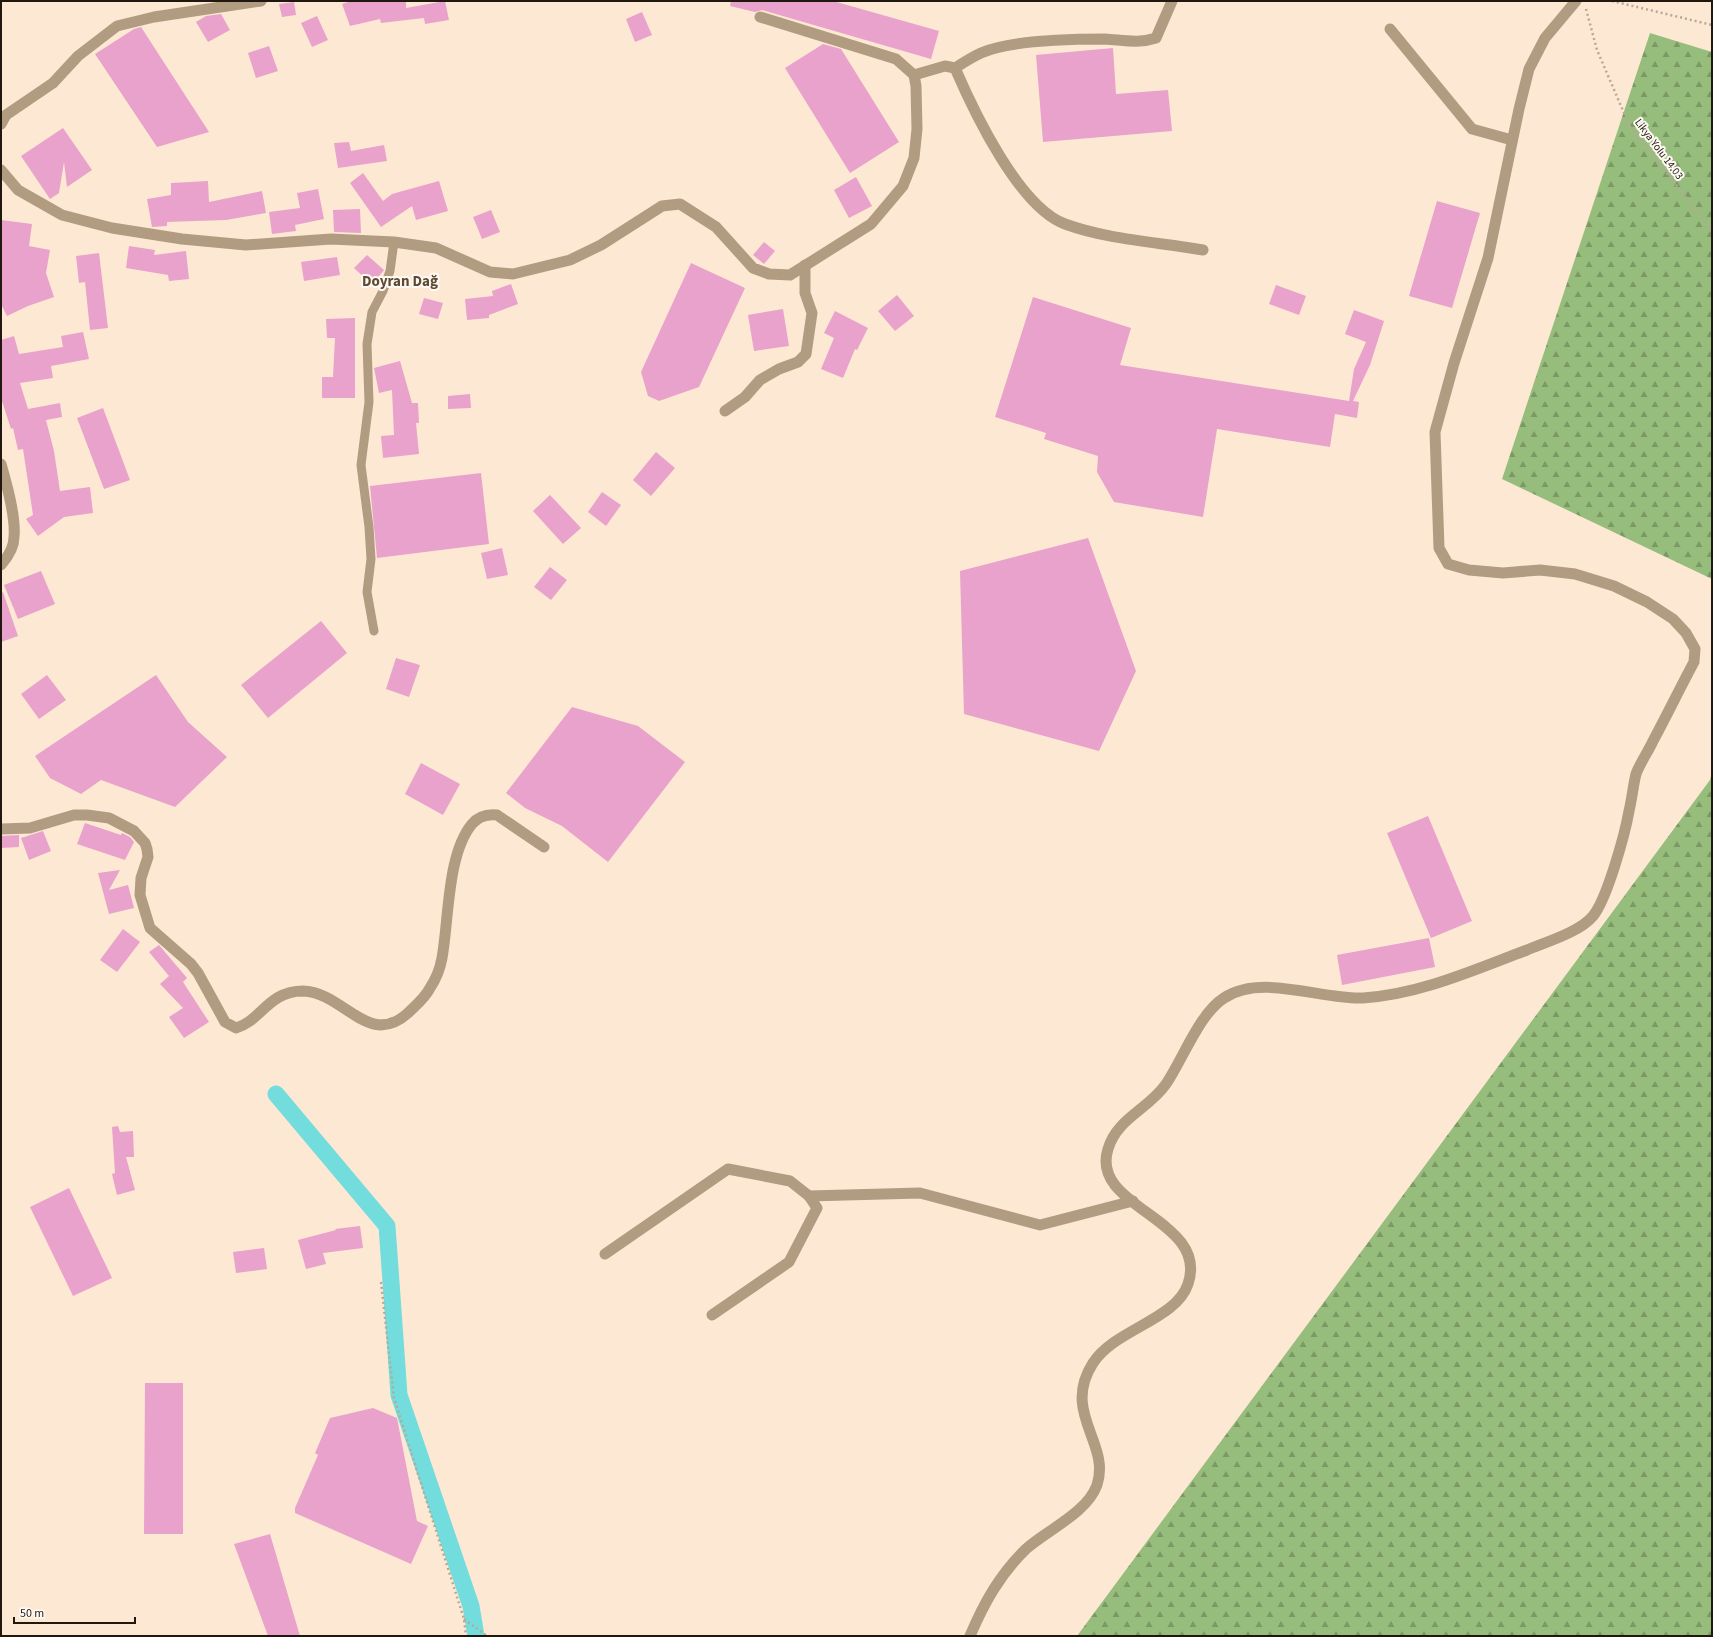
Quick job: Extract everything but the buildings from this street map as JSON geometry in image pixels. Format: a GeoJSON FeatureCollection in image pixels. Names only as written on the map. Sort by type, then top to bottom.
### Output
{"type":"FeatureCollection","features":[{"type":"Feature","properties":{"kind":"street"},"geometry":{"type":"LineString","coordinates":[[1,124],[6,115],[53,84],[78,56],[116,26],[154,18],[261,1]]}},
{"type":"Feature","properties":{"kind":"street"},"geometry":{"type":"LineString","coordinates":[[914,75],[945,66],[954,68],[981,53],[997,48],[1029,43],[1104,39],[1136,42],[1146,41],[1156,38],[1172,1]]}},
{"type":"Feature","properties":{"kind":"street"},"geometry":{"type":"LineString","coordinates":[[970,1636],[989,1594],[1011,1564],[1030,1546],[1064,1522],[1087,1501],[1096,1486],[1099,1469],[1082,1410],[1081,1390],[1093,1363],[1103,1351],[1129,1332],[1179,1302],[1188,1284],[1191,1266],[1186,1249],[1171,1232],[1114,1185],[1105,1170],[1107,1151],[1116,1131],[1126,1120],[1150,1101],[1165,1085],[1203,1021],[1223,998],[1247,988],[1264,987],[1334,997],[1361,998],[1393,994],[1468,973],[1554,939],[1581,926],[1593,916],[1602,898],[1614,866],[1628,816],[1636,774],[1694,662],[1695,649],[1686,633],[1674,619],[1647,602],[1614,586],[1575,574],[1540,570],[1503,573],[1469,570],[1448,564],[1439,548],[1435,432],[1454,363],[1488,258],[1512,140],[1529,69],[1545,38],[1576,1]]}},
{"type":"Feature","properties":{"kind":"street"},"geometry":{"type":"LineString","coordinates":[[1,170],[18,190],[62,215],[112,228],[182,239],[246,245],[331,239],[394,242],[436,248],[490,272],[513,274],[570,260],[601,245],[662,206],[680,204],[716,227],[753,268],[769,274],[790,275],[871,224],[903,186],[914,158],[917,122],[916,86],[914,75],[896,59],[760,17]]}},
{"type":"Feature","properties":{"kind":"street"},"geometry":{"type":"LineString","coordinates":[[1390,29],[1472,129],[1512,140]]}},
{"type":"Feature","properties":{"kind":"street"},"geometry":{"type":"LineString","coordinates":[[954,68],[977,118],[998,152],[1032,202],[1046,213],[1064,224],[1106,235],[1203,250]]}},
{"type":"Feature","properties":{"kind":"street"},"geometry":{"type":"LineString","coordinates":[[725,411],[745,397],[760,380],[779,369],[798,362],[806,354],[812,313],[805,293],[805,265]]}},
{"type":"Feature","properties":{"kind":"street"},"geometry":{"type":"LineString","coordinates":[[1,464],[12,514],[14,538],[11,549],[1,565]]}},
{"type":"Feature","properties":{"kind":"street"},"geometry":{"type":"LineString","coordinates":[[1,829],[30,828],[68,817],[87,814],[108,818],[134,831],[145,843],[147,849],[148,857],[141,878],[140,895],[150,928],[191,964],[198,973],[225,1022],[236,1028],[243,1026],[268,1003],[278,997],[302,991],[326,997],[372,1025],[383,1026],[393,1024],[421,1000],[437,976],[442,959],[452,874],[463,839],[472,823],[478,818],[489,814],[497,815],[544,847]]}},
{"type":"Feature","properties":{"kind":"street"},"geometry":{"type":"LineString","coordinates":[[605,1254],[728,1169],[790,1181],[809,1196],[817,1208],[788,1262],[712,1315]]}},
{"type":"Feature","properties":{"kind":"street"},"geometry":{"type":"LineString","coordinates":[[809,1196],[920,1193],[1040,1225],[1133,1201]]}},
{"type":"Feature","properties":{"kind":"lane"},"geometry":{"type":"LineString","coordinates":[[374,631],[370,617],[368,592],[371,559],[369,527],[361,465],[369,402],[367,344],[372,312],[390,271],[394,242]]}},
{"type":"Feature","properties":{"kind":"path"},"geometry":{"type":"LineString","coordinates":[[1612,1],[1712,25]]}},
{"type":"Feature","properties":{"kind":"path","name":"Likya Yolu 14.03"},"geometry":{"type":"LineString","coordinates":[[1586,8],[1597,50],[1630,127],[1712,230]]}},
{"type":"Feature","properties":{"kind":"path"},"geometry":{"type":"LineString","coordinates":[[381,1282],[394,1398],[464,1619],[466,1636]]}},
{"type":"Feature","properties":{"kind":"path"},"geometry":{"type":"LineString","coordinates":[[464,1619],[486,1636]]}},
{"type":"Feature","properties":{"kind":"green space"},"geometry":{"type":"Polygon","coordinates":[[[1650,33],[1712,52],[1712,579],[1502,479],[1650,33]]]}},
{"type":"Feature","properties":{"kind":"green space"},"geometry":{"type":"Polygon","coordinates":[[[1712,772],[1712,1636],[1077,1636],[1710,780],[1712,772]]]}},
{"type":"Feature","properties":{"kind":"waterway"},"geometry":{"type":"LineString","coordinates":[[276,1094],[387,1226],[399,1395],[471,1606],[476,1636]]}},
{"type":"Feature","properties":{"kind":"district","name":"Doyran Dağ"},"geometry":{"type":"Point","coordinates":[400,281]}}]}
